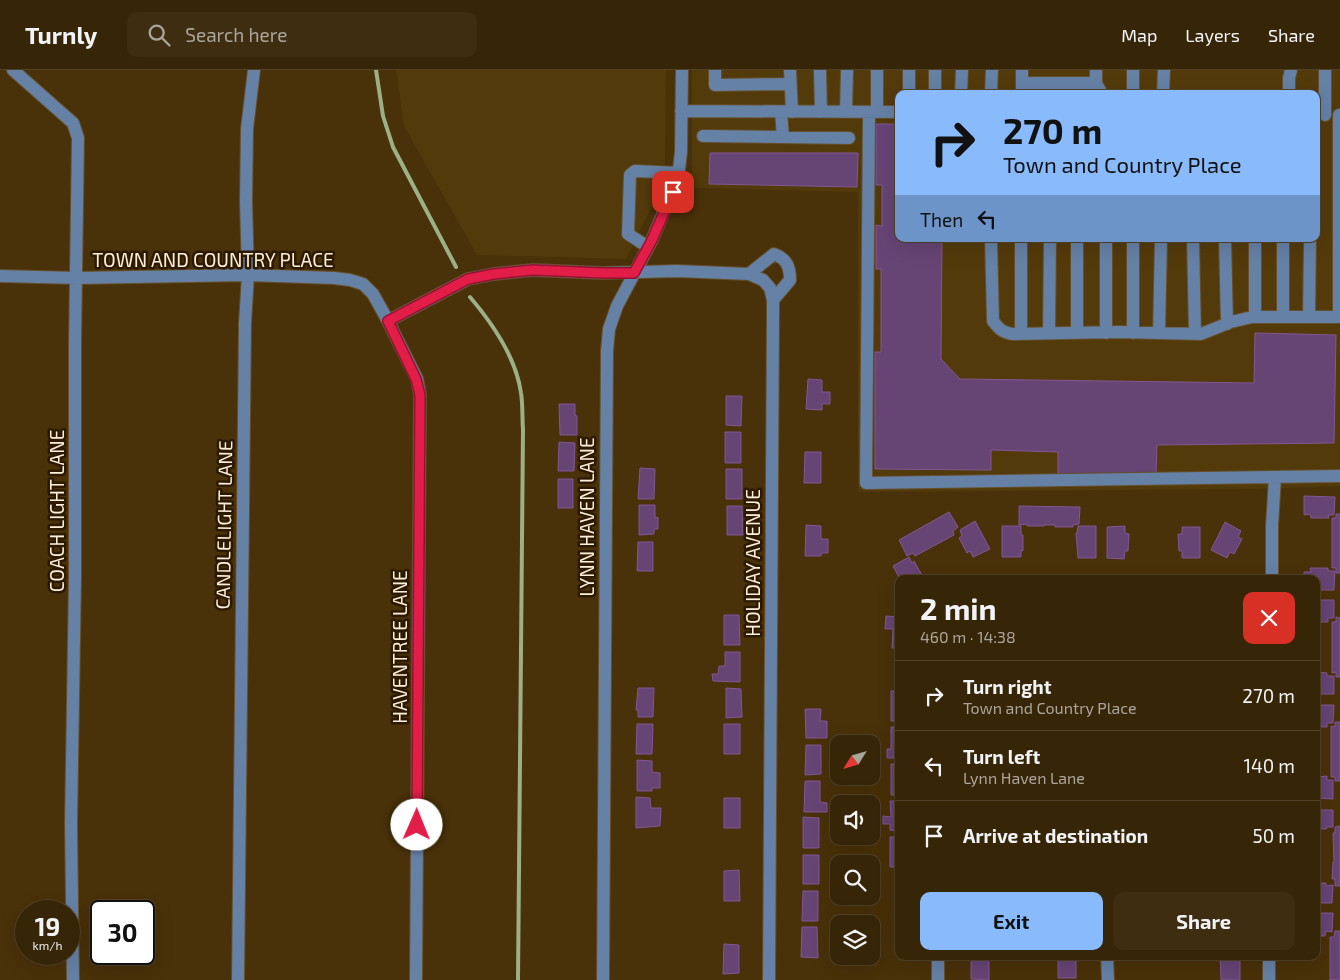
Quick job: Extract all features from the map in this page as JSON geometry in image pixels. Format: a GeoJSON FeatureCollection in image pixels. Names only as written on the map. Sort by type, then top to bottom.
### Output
{"type":"FeatureCollection","features":[{"type":"Feature","properties":{"kind":"street","name":"COACH LIGHT LANE"},"geometry":{"type":"LineString","coordinates":[[13,70],[73,123],[78,138],[71,824],[73,980]]}},
{"type":"Feature","properties":{"kind":"street","name":"CANDLELIGHT LANE"},"geometry":{"type":"LineString","coordinates":[[238,980],[245,323],[248,276],[247,129],[254,70]]}},
{"type":"Feature","properties":{"kind":"street","name":"LYNN HAVEN LANE"},"geometry":{"type":"LineString","coordinates":[[604,980],[607,350],[609,328],[617,306],[648,247],[679,173],[682,70]]}},
{"type":"Feature","properties":{"kind":"street"},"geometry":{"type":"LineString","coordinates":[[715,70],[715,84],[790,84]]}},
{"type":"Feature","properties":{"kind":"street"},"geometry":{"type":"LineString","coordinates":[[783,137],[790,70]]}},
{"type":"Feature","properties":{"kind":"street"},"geometry":{"type":"LineString","coordinates":[[820,70],[821,112]]}},
{"type":"Feature","properties":{"kind":"street"},"geometry":{"type":"LineString","coordinates":[[846,112],[847,70]]}},
{"type":"Feature","properties":{"kind":"street"},"geometry":{"type":"LineString","coordinates":[[877,70],[873,112],[866,483],[1340,476]]}},
{"type":"Feature","properties":{"kind":"street"},"geometry":{"type":"LineString","coordinates":[[909,70],[909,90]]}},
{"type":"Feature","properties":{"kind":"street"},"geometry":{"type":"LineString","coordinates":[[935,70],[935,90]]}},
{"type":"Feature","properties":{"kind":"street"},"geometry":{"type":"LineString","coordinates":[[961,90],[962,70]]}},
{"type":"Feature","properties":{"kind":"street"},"geometry":{"type":"LineString","coordinates":[[991,90],[992,70]]}},
{"type":"Feature","properties":{"kind":"street"},"geometry":{"type":"LineString","coordinates":[[1022,82],[1053,89],[1099,88],[1096,70]]}},
{"type":"Feature","properties":{"kind":"street"},"geometry":{"type":"LineString","coordinates":[[1133,70],[1133,90]]}},
{"type":"Feature","properties":{"kind":"street"},"geometry":{"type":"LineString","coordinates":[[1163,90],[1164,70]]}},
{"type":"Feature","properties":{"kind":"street"},"geometry":{"type":"LineString","coordinates":[[1289,90],[1291,70]]}},
{"type":"Feature","properties":{"kind":"street"},"geometry":{"type":"LineString","coordinates":[[991,242],[993,321],[1002,332],[1021,334],[1195,334],[1206,333],[1227,324],[1255,317],[1340,317],[1339,115],[1321,115],[1325,70]]}},
{"type":"Feature","properties":{"kind":"street"},"geometry":{"type":"LineString","coordinates":[[681,111],[895,112]]}},
{"type":"Feature","properties":{"kind":"street"},"geometry":{"type":"LineString","coordinates":[[703,136],[849,138]]}},
{"type":"Feature","properties":{"kind":"street"},"geometry":{"type":"LineString","coordinates":[[648,247],[628,234],[630,175],[635,170],[679,173]]}},
{"type":"Feature","properties":{"kind":"street"},"geometry":{"type":"LineString","coordinates":[[1021,242],[1021,334]]}},
{"type":"Feature","properties":{"kind":"street"},"geometry":{"type":"LineString","coordinates":[[1049,333],[1050,242]]}},
{"type":"Feature","properties":{"kind":"street"},"geometry":{"type":"LineString","coordinates":[[1077,242],[1077,333]]}},
{"type":"Feature","properties":{"kind":"street"},"geometry":{"type":"LineString","coordinates":[[1106,242],[1106,333]]}},
{"type":"Feature","properties":{"kind":"street"},"geometry":{"type":"LineString","coordinates":[[1133,242],[1133,333]]}},
{"type":"Feature","properties":{"kind":"street"},"geometry":{"type":"LineString","coordinates":[[1160,333],[1161,242]]}},
{"type":"Feature","properties":{"kind":"street"},"geometry":{"type":"LineString","coordinates":[[1193,242],[1195,334]]}},
{"type":"Feature","properties":{"kind":"street"},"geometry":{"type":"LineString","coordinates":[[1225,242],[1227,324]]}},
{"type":"Feature","properties":{"kind":"street"},"geometry":{"type":"LineString","coordinates":[[1255,242],[1255,317]]}},
{"type":"Feature","properties":{"kind":"street"},"geometry":{"type":"LineString","coordinates":[[1284,242],[1284,317]]}},
{"type":"Feature","properties":{"kind":"street"},"geometry":{"type":"LineString","coordinates":[[1309,317],[1310,242]]}},
{"type":"Feature","properties":{"kind":"street"},"geometry":{"type":"LineString","coordinates":[[388,321],[468,279],[494,274],[533,270],[603,273],[677,271],[749,274],[774,254],[783,258],[790,268],[790,280],[773,300]]}},
{"type":"Feature","properties":{"kind":"street","name":"HOLIDAY AVENUE"},"geometry":{"type":"LineString","coordinates":[[749,274],[763,280],[770,288],[773,300],[769,980]]}},
{"type":"Feature","properties":{"kind":"street","name":"TOWN AND COUNTRY PLACE"},"geometry":{"type":"LineString","coordinates":[[0,276],[77,278],[248,276],[334,278],[363,284],[373,294],[388,321]]}},
{"type":"Feature","properties":{"kind":"street","name":"HAVENTREE LANE"},"geometry":{"type":"LineString","coordinates":[[388,321],[416,379],[420,395],[416,980]]}},
{"type":"Feature","properties":{"kind":"street"},"geometry":{"type":"LineString","coordinates":[[1272,575],[1275,477]]}},
{"type":"Feature","properties":{"kind":"street"},"geometry":{"type":"LineString","coordinates":[[938,960],[938,980]]}},
{"type":"Feature","properties":{"kind":"street"},"geometry":{"type":"LineString","coordinates":[[1108,960],[1108,980]]}},
{"type":"Feature","properties":{"kind":"street"},"geometry":{"type":"LineString","coordinates":[[1269,960],[1269,980]]}},
{"type":"Feature","properties":{"kind":"shaded area"},"geometry":{"type":"Polygon","coordinates":[[[396,70],[666,70],[665,162],[651,208],[626,259],[477,255],[404,126],[396,70]]]}},
{"type":"Feature","properties":{"kind":"shaded area"},"geometry":{"type":"Polygon","coordinates":[[[692,70],[1340,70],[1340,486],[1253,489],[858,492],[858,192],[692,188],[692,70]]]}},
{"type":"Feature","properties":{"kind":"building"},"geometry":{"type":"Polygon","coordinates":[[[876,124],[895,124],[895,242],[942,242],[941,359],[960,379],[1254,383],[1255,333],[1336,335],[1334,443],[1157,445],[1156,474],[1058,475],[1058,452],[991,450],[991,470],[875,469],[875,352],[881,352],[881,269],[876,269],[876,225],[882,226],[882,185],[876,185],[876,124]]]}},
{"type":"Feature","properties":{"kind":"building"},"geometry":{"type":"Polygon","coordinates":[[[710,153],[858,153],[857,187],[709,184],[710,153]]]}},
{"type":"Feature","properties":{"kind":"building"},"geometry":{"type":"Polygon","coordinates":[[[808,379],[822,380],[822,392],[830,392],[830,404],[822,404],[822,410],[806,409],[808,379]]]}},
{"type":"Feature","properties":{"kind":"building"},"geometry":{"type":"Polygon","coordinates":[[[726,396],[742,396],[741,426],[726,425],[726,396]]]}},
{"type":"Feature","properties":{"kind":"building"},"geometry":{"type":"Polygon","coordinates":[[[559,404],[575,404],[577,435],[560,435],[559,404]]]}},
{"type":"Feature","properties":{"kind":"building"},"geometry":{"type":"Polygon","coordinates":[[[725,432],[741,432],[741,463],[725,463],[725,432]]]}},
{"type":"Feature","properties":{"kind":"building"},"geometry":{"type":"Polygon","coordinates":[[[559,442],[575,443],[574,471],[558,471],[559,442]]]}},
{"type":"Feature","properties":{"kind":"building"},"geometry":{"type":"Polygon","coordinates":[[[805,452],[821,452],[821,483],[804,483],[805,452]]]}},
{"type":"Feature","properties":{"kind":"building"},"geometry":{"type":"Polygon","coordinates":[[[640,468],[655,469],[654,499],[638,499],[640,468]]]}},
{"type":"Feature","properties":{"kind":"building"},"geometry":{"type":"Polygon","coordinates":[[[726,469],[742,469],[742,499],[726,499],[726,469]]]}},
{"type":"Feature","properties":{"kind":"building"},"geometry":{"type":"Polygon","coordinates":[[[558,479],[573,479],[573,508],[558,508],[558,479]]]}},
{"type":"Feature","properties":{"kind":"building"},"geometry":{"type":"Polygon","coordinates":[[[1304,496],[1335,497],[1334,515],[1328,515],[1329,518],[1311,518],[1310,514],[1304,515],[1304,496]]]}},
{"type":"Feature","properties":{"kind":"building"},"geometry":{"type":"Polygon","coordinates":[[[639,505],[655,505],[655,518],[658,517],[658,529],[654,529],[654,534],[639,535],[639,505]]]}},
{"type":"Feature","properties":{"kind":"building"},"geometry":{"type":"Polygon","coordinates":[[[727,506],[742,506],[743,535],[727,535],[727,506]]]}},
{"type":"Feature","properties":{"kind":"building"},"geometry":{"type":"Polygon","coordinates":[[[1019,506],[1080,507],[1079,524],[1073,525],[1073,527],[1019,525],[1019,506]]]}},
{"type":"Feature","properties":{"kind":"building"},"geometry":{"type":"Polygon","coordinates":[[[949,512],[958,527],[953,531],[954,535],[915,556],[913,553],[907,556],[899,540],[949,512]]]}},
{"type":"Feature","properties":{"kind":"building"},"geometry":{"type":"Polygon","coordinates":[[[1336,514],[1340,514],[1340,573],[1336,573],[1336,568],[1332,568],[1332,518],[1336,518],[1336,514]]]}},
{"type":"Feature","properties":{"kind":"building"},"geometry":{"type":"Polygon","coordinates":[[[975,521],[990,549],[973,557],[970,551],[967,553],[959,538],[962,536],[960,530],[975,521]]]}},
{"type":"Feature","properties":{"kind":"building"},"geometry":{"type":"Polygon","coordinates":[[[1225,522],[1241,531],[1238,537],[1242,539],[1234,554],[1230,552],[1227,558],[1211,550],[1225,522]]]}},
{"type":"Feature","properties":{"kind":"building"},"geometry":{"type":"Polygon","coordinates":[[[806,525],[821,526],[821,539],[828,539],[828,553],[821,553],[821,556],[805,556],[806,525]]]}},
{"type":"Feature","properties":{"kind":"building"},"geometry":{"type":"Polygon","coordinates":[[[1002,526],[1021,526],[1023,551],[1021,550],[1021,557],[1002,557],[1002,526]]]}},
{"type":"Feature","properties":{"kind":"building"},"geometry":{"type":"Polygon","coordinates":[[[1078,526],[1096,526],[1096,558],[1078,558],[1076,533],[1078,526]]]}},
{"type":"Feature","properties":{"kind":"building"},"geometry":{"type":"Polygon","coordinates":[[[1125,526],[1125,533],[1129,534],[1128,551],[1125,551],[1124,559],[1107,558],[1107,527],[1125,526]]]}},
{"type":"Feature","properties":{"kind":"building"},"geometry":{"type":"Polygon","coordinates":[[[1182,527],[1200,527],[1200,558],[1182,558],[1182,551],[1179,551],[1178,534],[1182,534],[1182,527]]]}},
{"type":"Feature","properties":{"kind":"building"},"geometry":{"type":"Polygon","coordinates":[[[638,542],[653,542],[653,571],[637,571],[638,542]]]}},
{"type":"Feature","properties":{"kind":"building"},"geometry":{"type":"Polygon","coordinates":[[[909,557],[912,563],[914,561],[922,575],[898,575],[893,566],[909,557]]]}},
{"type":"Feature","properties":{"kind":"building"},"geometry":{"type":"Polygon","coordinates":[[[1310,568],[1328,568],[1328,571],[1335,571],[1334,590],[1320,590],[1320,575],[1304,575],[1304,572],[1311,572],[1310,568]]]}},
{"type":"Feature","properties":{"kind":"building"},"geometry":{"type":"Polygon","coordinates":[[[1320,600],[1334,600],[1334,618],[1328,618],[1328,622],[1320,622],[1320,600]]]}},
{"type":"Feature","properties":{"kind":"building"},"geometry":{"type":"Polygon","coordinates":[[[724,615],[739,615],[740,645],[724,645],[724,615]]]}},
{"type":"Feature","properties":{"kind":"building"},"geometry":{"type":"Polygon","coordinates":[[[886,616],[895,617],[895,648],[892,648],[893,629],[885,629],[886,616]]]}},
{"type":"Feature","properties":{"kind":"building"},"geometry":{"type":"Polygon","coordinates":[[[1336,617],[1340,618],[1340,677],[1336,677],[1336,672],[1332,673],[1332,622],[1336,622],[1336,617]]]}},
{"type":"Feature","properties":{"kind":"building"},"geometry":{"type":"Polygon","coordinates":[[[725,652],[740,652],[740,682],[713,681],[712,674],[718,674],[719,666],[725,666],[725,652]]]}},
{"type":"Feature","properties":{"kind":"building"},"geometry":{"type":"Polygon","coordinates":[[[1320,672],[1327,673],[1327,676],[1334,676],[1334,694],[1320,694],[1320,672]]]}},
{"type":"Feature","properties":{"kind":"building"},"geometry":{"type":"Polygon","coordinates":[[[638,688],[654,688],[653,717],[638,717],[638,710],[636,710],[638,688]]]}},
{"type":"Feature","properties":{"kind":"building"},"geometry":{"type":"Polygon","coordinates":[[[726,688],[741,689],[742,717],[726,718],[726,688]]]}},
{"type":"Feature","properties":{"kind":"building"},"geometry":{"type":"Polygon","coordinates":[[[891,691],[895,691],[895,721],[891,721],[891,691]]]}},
{"type":"Feature","properties":{"kind":"building"},"geometry":{"type":"Polygon","coordinates":[[[1320,705],[1334,705],[1333,723],[1327,723],[1327,727],[1320,727],[1320,705]]]}},
{"type":"Feature","properties":{"kind":"building"},"geometry":{"type":"Polygon","coordinates":[[[805,709],[821,709],[820,721],[827,721],[827,738],[806,738],[805,709]]]}},
{"type":"Feature","properties":{"kind":"building"},"geometry":{"type":"Polygon","coordinates":[[[1335,722],[1340,722],[1340,781],[1335,781],[1335,777],[1331,777],[1331,726],[1335,727],[1335,722]]]}},
{"type":"Feature","properties":{"kind":"building"},"geometry":{"type":"Polygon","coordinates":[[[637,724],[653,724],[652,754],[636,754],[637,724]]]}},
{"type":"Feature","properties":{"kind":"building"},"geometry":{"type":"Polygon","coordinates":[[[724,724],[740,724],[740,754],[724,754],[724,724]]]}},
{"type":"Feature","properties":{"kind":"building"},"geometry":{"type":"Polygon","coordinates":[[[891,727],[895,727],[895,758],[887,758],[887,749],[891,749],[891,727]]]}},
{"type":"Feature","properties":{"kind":"building"},"geometry":{"type":"Polygon","coordinates":[[[806,745],[821,745],[821,774],[805,775],[806,745]]]}},
{"type":"Feature","properties":{"kind":"building"},"geometry":{"type":"Polygon","coordinates":[[[637,760],[652,761],[652,772],[660,773],[660,788],[652,788],[652,791],[637,791],[637,760]]]}},
{"type":"Feature","properties":{"kind":"building"},"geometry":{"type":"Polygon","coordinates":[[[891,764],[895,764],[895,795],[891,795],[891,764]]]}},
{"type":"Feature","properties":{"kind":"building"},"geometry":{"type":"Polygon","coordinates":[[[1327,776],[1327,780],[1333,780],[1333,799],[1320,798],[1320,777],[1327,776]]]}},
{"type":"Feature","properties":{"kind":"building"},"geometry":{"type":"Polygon","coordinates":[[[805,781],[820,781],[820,802],[827,803],[827,812],[804,812],[805,781]]]}},
{"type":"Feature","properties":{"kind":"building"},"geometry":{"type":"Polygon","coordinates":[[[636,797],[650,798],[651,808],[661,808],[660,826],[636,828],[636,797]]]}},
{"type":"Feature","properties":{"kind":"building"},"geometry":{"type":"Polygon","coordinates":[[[724,798],[740,798],[740,828],[724,828],[724,798]]]}},
{"type":"Feature","properties":{"kind":"building"},"geometry":{"type":"Polygon","coordinates":[[[890,801],[895,801],[895,831],[890,830],[890,824],[883,824],[883,816],[891,817],[890,801]]]}},
{"type":"Feature","properties":{"kind":"building"},"geometry":{"type":"Polygon","coordinates":[[[1320,810],[1333,810],[1333,827],[1327,827],[1326,829],[1320,829],[1320,810]]]}},
{"type":"Feature","properties":{"kind":"building"},"geometry":{"type":"Polygon","coordinates":[[[803,817],[819,818],[819,848],[803,848],[803,817]]]}},
{"type":"Feature","properties":{"kind":"building"},"geometry":{"type":"Polygon","coordinates":[[[1340,826],[1340,886],[1335,886],[1335,879],[1332,879],[1334,862],[1333,833],[1335,833],[1335,827],[1340,826]]]}},
{"type":"Feature","properties":{"kind":"building"},"geometry":{"type":"Polygon","coordinates":[[[890,837],[895,837],[895,867],[890,867],[890,837]]]}},
{"type":"Feature","properties":{"kind":"building"},"geometry":{"type":"Polygon","coordinates":[[[803,855],[819,855],[819,884],[803,884],[803,855]]]}},
{"type":"Feature","properties":{"kind":"building"},"geometry":{"type":"Polygon","coordinates":[[[739,870],[740,901],[724,901],[724,871],[739,870]]]}},
{"type":"Feature","properties":{"kind":"building"},"geometry":{"type":"Polygon","coordinates":[[[1320,883],[1326,883],[1326,886],[1333,885],[1332,903],[1320,903],[1320,883]]]}},
{"type":"Feature","properties":{"kind":"building"},"geometry":{"type":"Polygon","coordinates":[[[803,891],[818,891],[818,921],[802,921],[803,891]]]}},
{"type":"Feature","properties":{"kind":"building"},"geometry":{"type":"Polygon","coordinates":[[[1320,913],[1333,913],[1332,932],[1326,931],[1325,936],[1320,936],[1320,913]]]}},
{"type":"Feature","properties":{"kind":"building"},"geometry":{"type":"Polygon","coordinates":[[[802,927],[817,927],[818,958],[801,957],[802,927]]]}},
{"type":"Feature","properties":{"kind":"building"},"geometry":{"type":"Polygon","coordinates":[[[1335,931],[1340,931],[1340,980],[1330,980],[1330,937],[1334,937],[1335,931]]]}},
{"type":"Feature","properties":{"kind":"building"},"geometry":{"type":"Polygon","coordinates":[[[724,944],[739,945],[739,973],[723,974],[724,944]]]}},
{"type":"Feature","properties":{"kind":"building"},"geometry":{"type":"Polygon","coordinates":[[[971,960],[989,960],[989,980],[971,979],[971,960]]]}},
{"type":"Feature","properties":{"kind":"building"},"geometry":{"type":"Polygon","coordinates":[[[1058,960],[1076,960],[1076,978],[1058,978],[1058,960]]]}},
{"type":"Feature","properties":{"kind":"building"},"geometry":{"type":"Polygon","coordinates":[[[1220,960],[1240,960],[1240,980],[1221,980],[1220,960]]]}},
{"type":"Feature","properties":{"kind":"waterway"},"geometry":{"type":"LineString","coordinates":[[376,70],[383,116],[393,147],[456,267]]}},
{"type":"Feature","properties":{"kind":"waterway"},"geometry":{"type":"LineString","coordinates":[[470,297],[487,318],[509,354],[518,380],[522,402],[518,980]]}},
{"type":"Feature","properties":{"kind":"route"},"geometry":{"type":"LineString","coordinates":[[417,825],[420,395],[416,379],[388,321],[468,279],[533,270],[634,273],[652,240],[673,192]]}}]}
